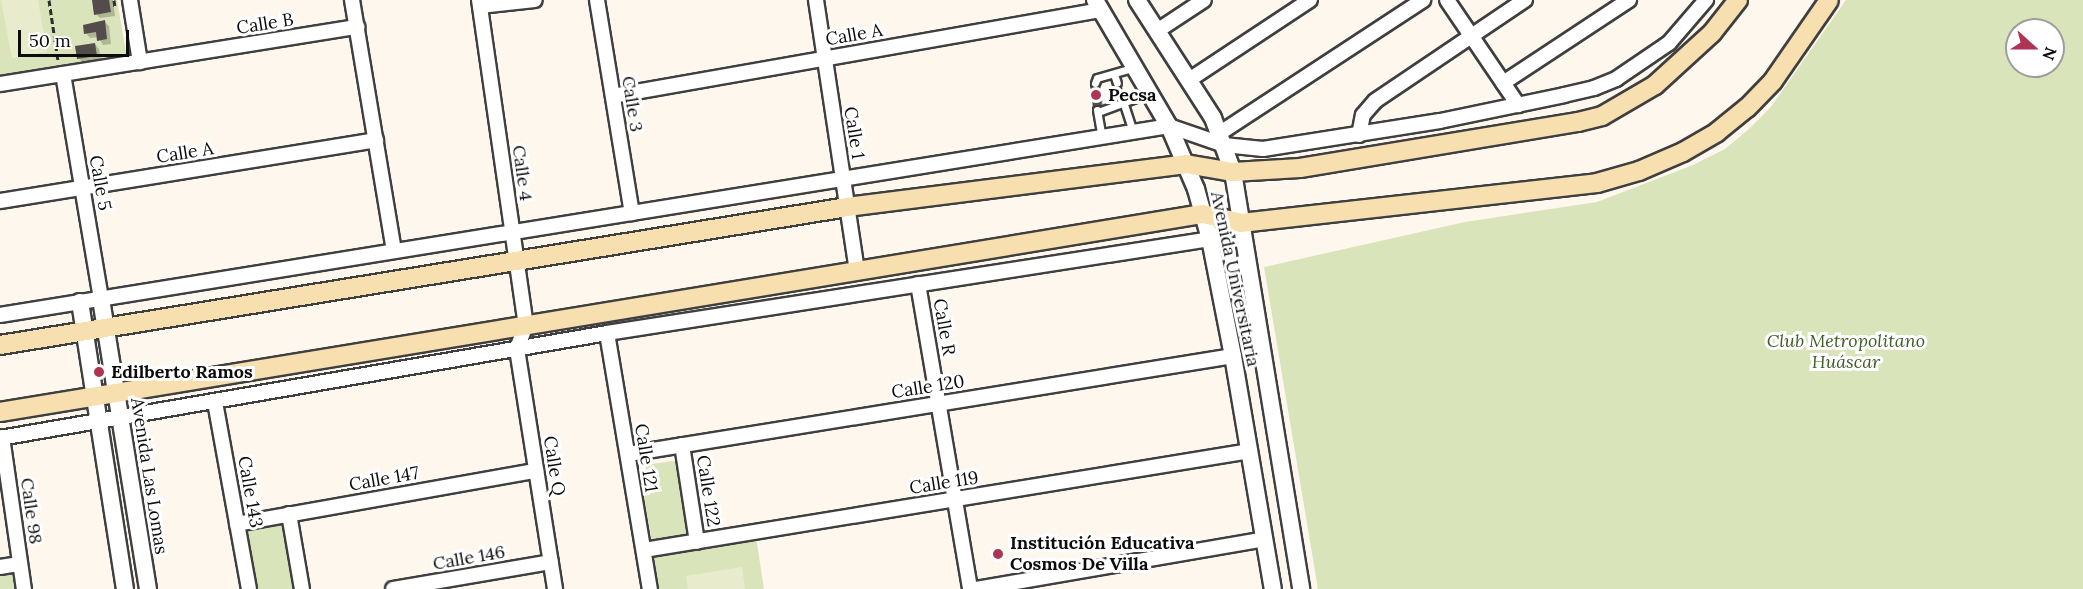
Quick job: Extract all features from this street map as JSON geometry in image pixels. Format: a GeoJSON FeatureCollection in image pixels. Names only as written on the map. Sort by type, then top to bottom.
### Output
{"type":"FeatureCollection","features":[{"type":"Feature","properties":{"kind":"main road"},"geometry":{"type":"LineString","coordinates":[[0,345],[847,207],[1186,164],[1233,172],[1300,168],[1602,116],[1655,85],[1712,33],[1738,0]]}},
{"type":"Feature","properties":{"kind":"main road"},"geometry":{"type":"LineString","coordinates":[[0,412],[1203,214],[1241,223],[1597,183],[1639,171],[1683,152],[1717,132],[1747,108],[1780,72],[1829,0]]}},
{"type":"Feature","properties":{"kind":"street"},"geometry":{"type":"LineString","coordinates":[[130,0],[140,62]]}},
{"type":"Feature","properties":{"kind":"street"},"geometry":{"type":"LineString","coordinates":[[352,0],[394,251]]}},
{"type":"Feature","properties":{"kind":"street"},"geometry":{"type":"LineString","coordinates":[[479,3],[534,0]]}},
{"type":"Feature","properties":{"kind":"street","name":"Calle 3"},"geometry":{"type":"LineString","coordinates":[[597,0],[632,213]]}},
{"type":"Feature","properties":{"kind":"street","name":"Calle 1"},"geometry":{"type":"LineString","coordinates":[[816,0],[857,271]]}},
{"type":"Feature","properties":{"kind":"street","name":"Avenida Universitaria"},"geometry":{"type":"LineString","coordinates":[[1137,0],[1189,80],[1222,139],[1233,172],[1301,589]]}},
{"type":"Feature","properties":{"kind":"street"},"geometry":{"type":"LineString","coordinates":[[1157,31],[1204,0]]}},
{"type":"Feature","properties":{"kind":"street"},"geometry":{"type":"LineString","coordinates":[[1189,80],[1310,0]]}},
{"type":"Feature","properties":{"kind":"street"},"geometry":{"type":"LineString","coordinates":[[1222,139],[1423,0]]}},
{"type":"Feature","properties":{"kind":"street"},"geometry":{"type":"LineString","coordinates":[[1448,0],[1518,105]]}},
{"type":"Feature","properties":{"kind":"street"},"geometry":{"type":"LineString","coordinates":[[1359,135],[1360,122],[1367,108],[1525,0]]}},
{"type":"Feature","properties":{"kind":"street"},"geometry":{"type":"LineString","coordinates":[[1503,83],[1629,0]]}},
{"type":"Feature","properties":{"kind":"street"},"geometry":{"type":"LineString","coordinates":[[0,315],[1169,126],[1263,148],[1359,135],[1594,88],[1634,69],[1669,43],[1706,0]]}},
{"type":"Feature","properties":{"kind":"street","name":"Calle 4"},"geometry":{"type":"LineString","coordinates":[[479,3],[526,325],[517,349]]}},
{"type":"Feature","properties":{"kind":"street","name":"Calle A"},"geometry":{"type":"LineString","coordinates":[[613,96],[824,59],[1098,5]]}},
{"type":"Feature","properties":{"kind":"street","name":"Avenida Universitaria"},"geometry":{"type":"LineString","coordinates":[[1098,5],[1169,126],[1186,164],[1203,214],[1233,356],[1273,589]]}},
{"type":"Feature","properties":{"kind":"street","name":"Calle B"},"geometry":{"type":"LineString","coordinates":[[0,84],[357,27]]}},
{"type":"Feature","properties":{"kind":"street","name":"Calle 5"},"geometry":{"type":"LineString","coordinates":[[61,74],[101,299]]}},
{"type":"Feature","properties":{"kind":"street","name":"Calle A"},"geometry":{"type":"LineString","coordinates":[[0,201],[376,140]]}},
{"type":"Feature","properties":{"kind":"street"},"geometry":{"type":"LineString","coordinates":[[1,437],[607,333],[1210,239],[1241,223]]}},
{"type":"Feature","properties":{"kind":"street","name":"Calle R"},"geometry":{"type":"LineString","coordinates":[[918,284],[970,589]]}},
{"type":"Feature","properties":{"kind":"street","name":"Avenida Las Lomas"},"geometry":{"type":"LineString","coordinates":[[101,299],[148,589]]}},
{"type":"Feature","properties":{"kind":"street"},"geometry":{"type":"LineString","coordinates":[[80,302],[126,589]]}},
{"type":"Feature","properties":{"kind":"street","name":"Calle 121"},"geometry":{"type":"LineString","coordinates":[[607,333],[650,589]]}},
{"type":"Feature","properties":{"kind":"street","name":"Calle Q"},"geometry":{"type":"LineString","coordinates":[[517,349],[555,589]]}},
{"type":"Feature","properties":{"kind":"street","name":"Calle 120"},"geometry":{"type":"LineString","coordinates":[[628,454],[1233,356]]}},
{"type":"Feature","properties":{"kind":"street","name":"Calle 143"},"geometry":{"type":"LineString","coordinates":[[215,402],[249,589]]}},
{"type":"Feature","properties":{"kind":"street","name":"Calle 98"},"geometry":{"type":"LineString","coordinates":[[1,437],[24,589]]}},
{"type":"Feature","properties":{"kind":"street","name":"Calle 122"},"geometry":{"type":"LineString","coordinates":[[682,445],[697,542]]}},
{"type":"Feature","properties":{"kind":"street","name":"Calle 119"},"geometry":{"type":"LineString","coordinates":[[644,550],[1250,451]]}},
{"type":"Feature","properties":{"kind":"street","name":"Calle 147"},"geometry":{"type":"LineString","coordinates":[[237,524],[536,471]]}},
{"type":"Feature","properties":{"kind":"street"},"geometry":{"type":"LineString","coordinates":[[289,514],[302,589]]}},
{"type":"Feature","properties":{"kind":"street"},"geometry":{"type":"LineString","coordinates":[[976,589],[1264,539]]}},
{"type":"Feature","properties":{"kind":"street","name":"Calle 146"},"geometry":{"type":"LineString","coordinates":[[393,589],[551,562]]}},
{"type":"Feature","properties":{"kind":"street"},"geometry":{"type":"LineString","coordinates":[[0,567],[20,564]]}},
{"type":"Feature","properties":{"kind":"lane"},"geometry":{"type":"LineString","coordinates":[[1095,83],[1097,78],[1136,67]]}},
{"type":"Feature","properties":{"kind":"lane"},"geometry":{"type":"LineString","coordinates":[[1114,74],[1118,83]]}},
{"type":"Feature","properties":{"kind":"lane"},"geometry":{"type":"LineString","coordinates":[[1103,138],[1097,110],[1122,99],[1150,92]]}},
{"type":"Feature","properties":{"kind":"lane"},"geometry":{"type":"LineString","coordinates":[[1122,99],[1133,133]]}},
{"type":"Feature","properties":{"kind":"path"},"geometry":{"type":"LineString","coordinates":[[49,0],[61,74]]}},
{"type":"Feature","properties":{"kind":"path"},"geometry":{"type":"LineString","coordinates":[[114,0],[116,11]]}},
{"type":"Feature","properties":{"kind":"green space"},"geometry":{"type":"Polygon","coordinates":[[[0,0],[117,0],[127,58],[0,79],[0,0]]]}},
{"type":"Feature","properties":{"kind":"green space"},"geometry":{"type":"Polygon","coordinates":[[[1,0],[38,0],[47,52],[12,58],[1,0]]]}},
{"type":"Feature","properties":{"kind":"green space","name":"Club Metropolitano Huáscar"},"geometry":{"type":"Polygon","coordinates":[[[1846,0],[2083,0],[2083,589],[1318,589],[1264,267],[1465,222],[1597,202],[1693,165],[1725,149],[1770,108],[1846,0]]]}},
{"type":"Feature","properties":{"kind":"green space"},"geometry":{"type":"Polygon","coordinates":[[[678,462],[689,536],[652,542],[640,474],[646,465],[678,462]]]}},
{"type":"Feature","properties":{"kind":"green space"},"geometry":{"type":"Polygon","coordinates":[[[283,523],[295,589],[257,589],[246,530],[283,523]]]}},
{"type":"Feature","properties":{"kind":"green space"},"geometry":{"type":"Polygon","coordinates":[[[756,537],[764,589],[659,589],[653,554],[756,537]]]}},
{"type":"Feature","properties":{"kind":"green space"},"geometry":{"type":"Polygon","coordinates":[[[11,567],[15,589],[0,589],[0,569],[11,567]]]}},
{"type":"Feature","properties":{"kind":"green space"},"geometry":{"type":"Polygon","coordinates":[[[742,567],[745,589],[688,589],[686,576],[742,567]]]}},
{"type":"Feature","properties":{"kind":"building"},"geometry":{"type":"Polygon","coordinates":[[[92,0],[109,0],[111,12],[94,15],[92,0]]]}},
{"type":"Feature","properties":{"kind":"building"},"geometry":{"type":"Polygon","coordinates":[[[105,20],[107,39],[97,41],[96,32],[84,34],[83,25],[105,20]]]}},
{"type":"Feature","properties":{"kind":"building"},"geometry":{"type":"Polygon","coordinates":[[[95,43],[97,56],[77,59],[75,46],[95,43]]]}},
{"type":"Feature","properties":{"kind":"building","name":"Pecsa"},"geometry":{"type":"Polygon","coordinates":[[[1100,83],[1102,107],[1093,108],[1090,84],[1100,83]]]}},
{"type":"Feature","properties":{"kind":"building","name":"Pecsa"},"geometry":{"type":"Polygon","coordinates":[[[1121,83],[1124,95],[1116,97],[1112,85],[1121,83]]]}},
{"type":"Feature","properties":{"kind":"place","name":"Pecsa"},"geometry":{"type":"Point","coordinates":[1096,95]}},
{"type":"Feature","properties":{"kind":"place","name":"Edilberto Ramos"},"geometry":{"type":"Point","coordinates":[99,372]}},
{"type":"Feature","properties":{"kind":"place","name":"Institución Educativa Cosmos De Villa"},"geometry":{"type":"Point","coordinates":[998,554]}}]}
